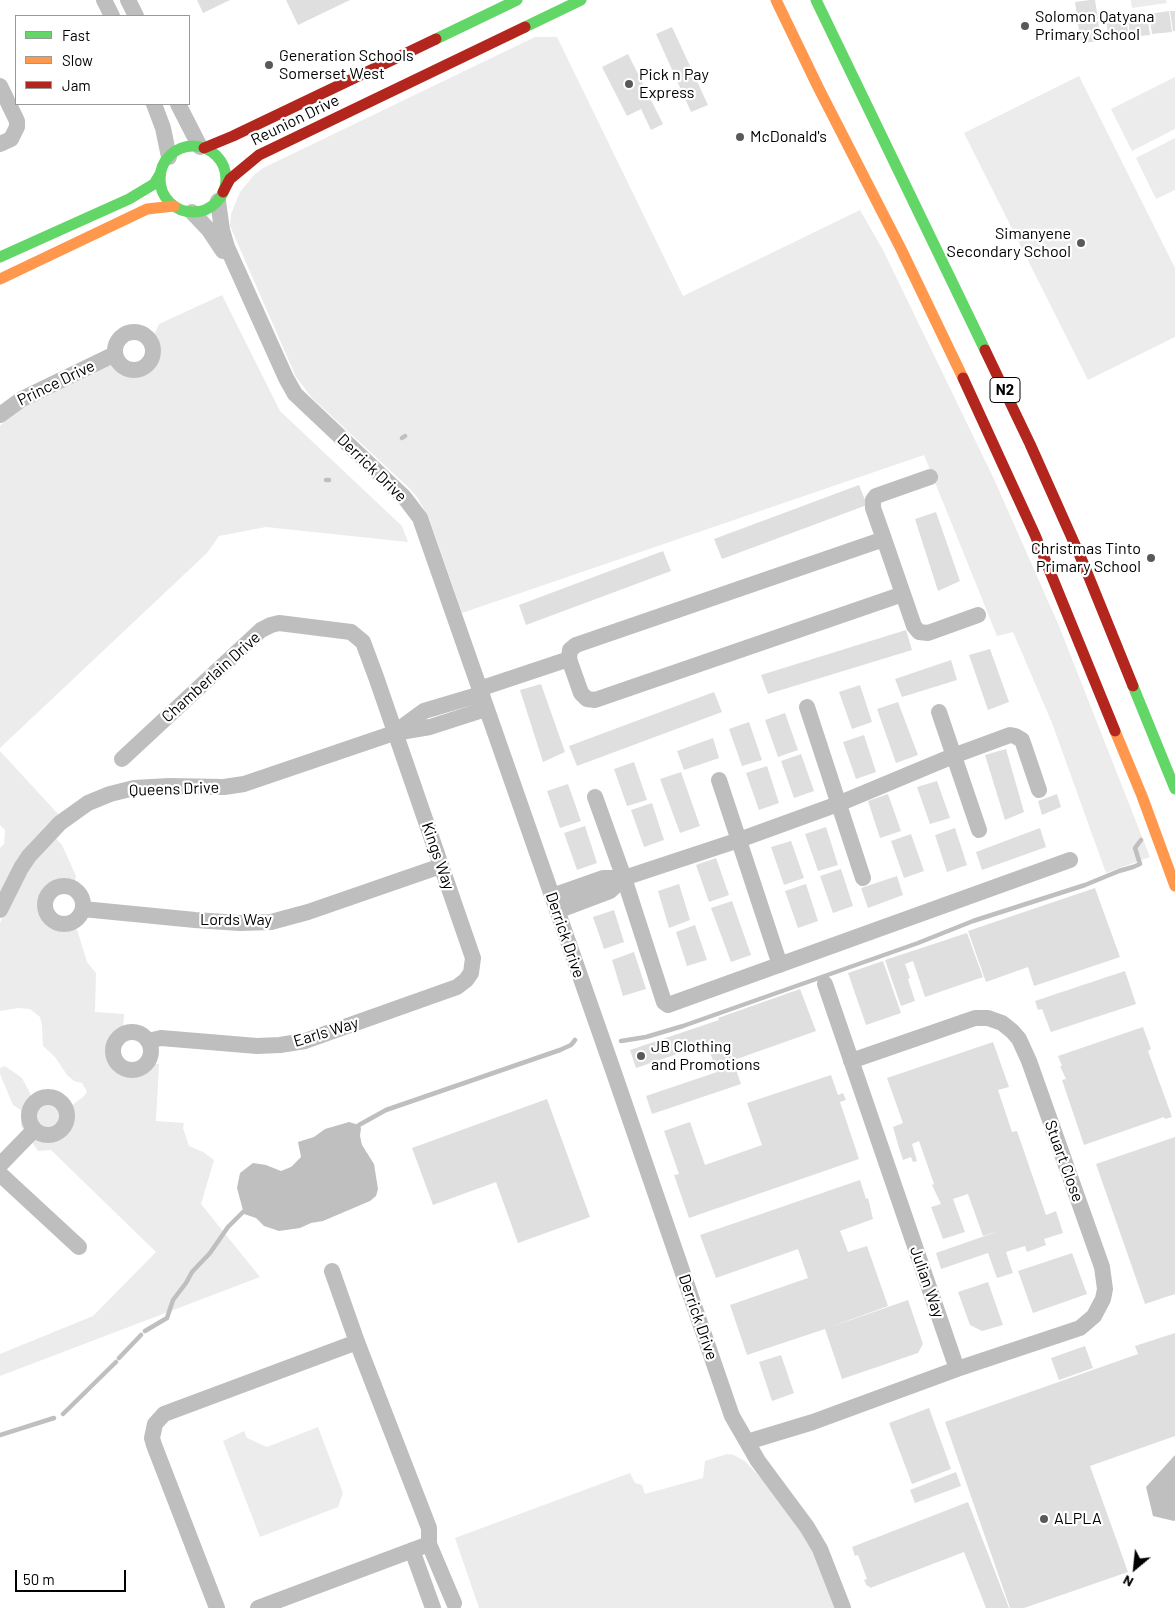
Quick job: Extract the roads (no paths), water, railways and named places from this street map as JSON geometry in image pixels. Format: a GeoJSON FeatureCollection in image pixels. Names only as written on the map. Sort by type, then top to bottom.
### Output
{"type":"FeatureCollection","features":[{"type":"Feature","properties":{"kind":"main road","name":"Reunion Drive"},"geometry":{"type":"LineString","coordinates":[[202,147],[234,136],[517,0]]}},
{"type":"Feature","properties":{"kind":"main road","name":"Reunion Drive"},"geometry":{"type":"LineString","coordinates":[[220,197],[230,179],[259,155],[581,0]]}},
{"type":"Feature","properties":{"kind":"main road","name":"N2"},"geometry":{"type":"LineString","coordinates":[[776,0],[901,249],[975,403],[1035,535],[1142,796],[1175,886]]}},
{"type":"Feature","properties":{"kind":"main road","name":"N2"},"geometry":{"type":"LineString","coordinates":[[816,0],[1030,444],[1088,574],[1175,790]]}},
{"type":"Feature","properties":{"kind":"main road"},"geometry":{"type":"LineString","coordinates":[[0,257],[129,199],[154,184],[168,157],[183,148],[202,147],[217,156],[222,163],[226,178],[220,197],[206,209],[192,212],[174,206],[148,209],[0,279]]}},
{"type":"Feature","properties":{"kind":"main road"},"geometry":{"type":"LineString","coordinates":[[160,174],[160,184],[164,194],[174,206]]}},
{"type":"Feature","properties":{"kind":"street"},"geometry":{"type":"LineString","coordinates":[[104,0],[112,15]]}},
{"type":"Feature","properties":{"kind":"street"},"geometry":{"type":"LineString","coordinates":[[128,0],[136,15]]}},
{"type":"Feature","properties":{"kind":"street"},"geometry":{"type":"LineString","coordinates":[[0,86],[17,121],[17,127],[11,139],[0,144]]}},
{"type":"Feature","properties":{"kind":"street"},"geometry":{"type":"LineString","coordinates":[[154,105],[164,128],[168,157]]}},
{"type":"Feature","properties":{"kind":"street"},"geometry":{"type":"LineString","coordinates":[[179,105],[202,147]]}},
{"type":"Feature","properties":{"kind":"street","name":"Derrick Drive"},"geometry":{"type":"LineString","coordinates":[[220,197],[223,236],[286,378],[296,394],[404,497],[420,518],[732,1416],[758,1461],[807,1527],[820,1549],[843,1608]]}},
{"type":"Feature","properties":{"kind":"street","name":"Derrick Drive"},"geometry":{"type":"LineString","coordinates":[[192,212],[216,240],[246,290]]}},
{"type":"Feature","properties":{"kind":"street","name":"Prince Drive"},"geometry":{"type":"LineString","coordinates":[[0,415],[22,398],[115,354]]}},
{"type":"Feature","properties":{"kind":"street"},"geometry":{"type":"LineString","coordinates":[[930,477],[876,496],[873,500],[873,508],[914,626],[919,632],[928,633],[978,615]]}},
{"type":"Feature","properties":{"kind":"street"},"geometry":{"type":"LineString","coordinates":[[884,539],[576,644],[570,650],[570,659],[583,696],[595,700],[903,594]]}},
{"type":"Feature","properties":{"kind":"street","name":"Chamberlain Drive"},"geometry":{"type":"LineString","coordinates":[[122,759],[262,630],[279,623],[344,630],[357,636],[362,642],[394,733]]}},
{"type":"Feature","properties":{"kind":"street","name":"Queens Drive"},"geometry":{"type":"LineString","coordinates":[[0,910],[29,856],[60,822],[88,803],[110,794],[134,788],[169,786],[224,787],[244,784],[394,733],[424,711],[482,698],[570,659]]}},
{"type":"Feature","properties":{"kind":"street"},"geometry":{"type":"LineString","coordinates":[[807,708],[863,878]]}},
{"type":"Feature","properties":{"kind":"street"},"geometry":{"type":"LineString","coordinates":[[939,712],[979,830]]}},
{"type":"Feature","properties":{"kind":"street","name":"Kings Way"},"geometry":{"type":"LineString","coordinates":[[394,733],[473,958],[471,973],[466,980]]}},
{"type":"Feature","properties":{"kind":"street"},"geometry":{"type":"LineString","coordinates":[[554,904],[603,878],[624,878],[739,840],[838,804],[953,756],[1010,735],[1022,740],[1039,790]]}},
{"type":"Feature","properties":{"kind":"street"},"geometry":{"type":"LineString","coordinates":[[719,780],[780,965]]}},
{"type":"Feature","properties":{"kind":"street"},"geometry":{"type":"LineString","coordinates":[[595,797],[624,878],[664,1002],[670,1005],[1070,860]]}},
{"type":"Feature","properties":{"kind":"street","name":"Lords Way"},"geometry":{"type":"LineString","coordinates":[[83,909],[240,923],[271,922],[308,912],[441,866]]}},
{"type":"Feature","properties":{"kind":"street","name":"Earls Way"},"geometry":{"type":"LineString","coordinates":[[148,1041],[161,1038],[257,1046],[305,1041],[448,991],[466,980]]}},
{"type":"Feature","properties":{"kind":"street","name":"Julian Way"},"geometry":{"type":"LineString","coordinates":[[825,984],[957,1369]]}},
{"type":"Feature","properties":{"kind":"street","name":"Stuart Close"},"geometry":{"type":"LineString","coordinates":[[851,1061],[975,1018],[988,1018],[1002,1023],[1012,1031],[1019,1039],[1029,1061],[1102,1267],[1105,1289],[1103,1299],[1099,1309],[1080,1328],[957,1369]]}},
{"type":"Feature","properties":{"kind":"street"},"geometry":{"type":"LineString","coordinates":[[0,1165],[34,1130]]}},
{"type":"Feature","properties":{"kind":"street"},"geometry":{"type":"LineString","coordinates":[[0,1174],[79,1246]]}},
{"type":"Feature","properties":{"kind":"street"},"geometry":{"type":"LineString","coordinates":[[332,1271],[428,1528],[429,1544],[454,1606]]}},
{"type":"Feature","properties":{"kind":"street"},"geometry":{"type":"LineString","coordinates":[[217,1608],[154,1445],[152,1438],[155,1424],[164,1414],[357,1342]]}},
{"type":"Feature","properties":{"kind":"street"},"geometry":{"type":"LineString","coordinates":[[747,1442],[813,1422],[957,1369]]}},
{"type":"Feature","properties":{"kind":"street"},"geometry":{"type":"LineString","coordinates":[[258,1608],[429,1544]]}},
{"type":"Feature","properties":{"kind":"street"},"geometry":{"type":"LineString","coordinates":[[412,1550],[433,1608]]}},
{"type":"Feature","properties":{"kind":"waterway"},"geometry":{"type":"LineString","coordinates":[[621,1041],[646,1037],[683,1026],[918,943],[973,921],[1085,885],[1133,867],[1140,864],[1135,848],[1141,840]]}},
{"type":"Feature","properties":{"kind":"waterway"},"geometry":{"type":"LineString","coordinates":[[359,1125],[386,1110],[560,1050],[571,1045],[575,1040]]}},
{"type":"Feature","properties":{"kind":"waterway"},"geometry":{"type":"LineString","coordinates":[[145,1331],[167,1318],[173,1300],[192,1272],[210,1253],[228,1227],[243,1212]]}},
{"type":"Feature","properties":{"kind":"waterway"},"geometry":{"type":"LineString","coordinates":[[119,1358],[141,1335]]}},
{"type":"Feature","properties":{"kind":"waterway"},"geometry":{"type":"LineString","coordinates":[[63,1414],[116,1362]]}},
{"type":"Feature","properties":{"kind":"waterway"},"geometry":{"type":"LineString","coordinates":[[0,1435],[54,1418]]}},
{"type":"Feature","properties":{"kind":"place","name":"Solomon Qatyana Primary School"},"geometry":{"type":"Point","coordinates":[1025,26]}},
{"type":"Feature","properties":{"kind":"place","name":"Generation Schools Somerset West"},"geometry":{"type":"Point","coordinates":[269,65]}},
{"type":"Feature","properties":{"kind":"place","name":"Pick n Pay Express"},"geometry":{"type":"Point","coordinates":[629,84]}},
{"type":"Feature","properties":{"kind":"place","name":"McDonald's"},"geometry":{"type":"Point","coordinates":[740,137]}},
{"type":"Feature","properties":{"kind":"place","name":"Simanyene Secondary School"},"geometry":{"type":"Point","coordinates":[1081,243]}},
{"type":"Feature","properties":{"kind":"place","name":"Christmas Tinto Primary School"},"geometry":{"type":"Point","coordinates":[1151,558]}},
{"type":"Feature","properties":{"kind":"place","name":"JB Clothing and Promotions"},"geometry":{"type":"Point","coordinates":[641,1056]}},
{"type":"Feature","properties":{"kind":"place","name":"ALPLA"},"geometry":{"type":"Point","coordinates":[1044,1519]}}]}
